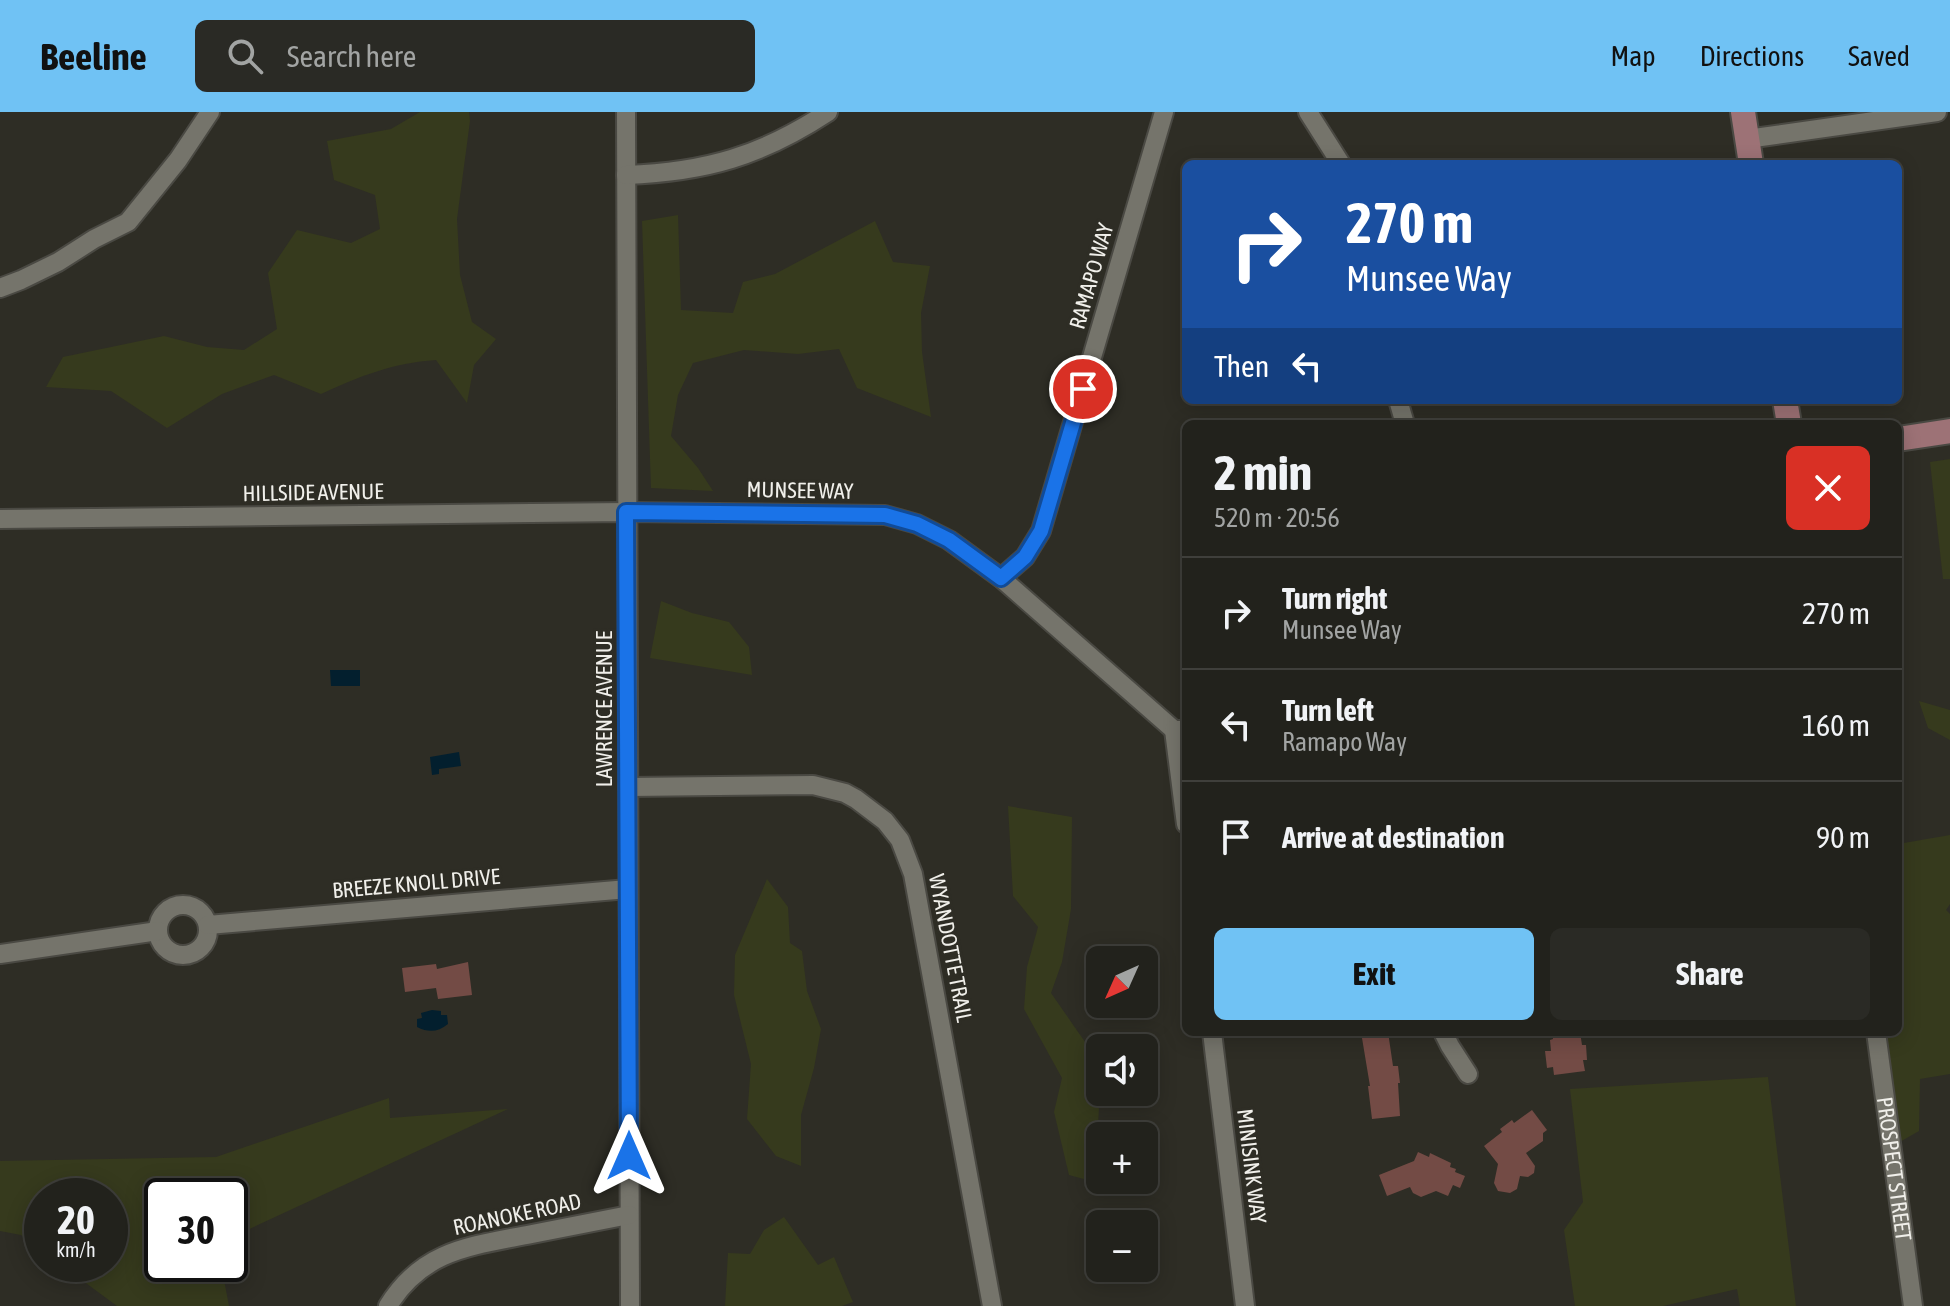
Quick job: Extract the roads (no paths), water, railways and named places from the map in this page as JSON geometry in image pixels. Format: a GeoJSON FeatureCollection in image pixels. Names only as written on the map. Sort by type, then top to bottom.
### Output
{"type":"FeatureCollection","features":[{"type":"Feature","properties":{"kind":"street"},"geometry":{"type":"LineString","coordinates":[[0,288],[58,262],[128,222],[178,160],[210,112]]}},
{"type":"Feature","properties":{"kind":"street","name":"LAWRENCE AVENUE"},"geometry":{"type":"LineString","coordinates":[[626,112],[630,1306]]}},
{"type":"Feature","properties":{"kind":"street"},"geometry":{"type":"LineString","coordinates":[[626,175],[699,169],[733,160],[777,142],[828,112]]}},
{"type":"Feature","properties":{"kind":"street","name":"RAMAPO WAY"},"geometry":{"type":"LineString","coordinates":[[1001,578],[1025,557],[1041,531],[1164,112]]}},
{"type":"Feature","properties":{"kind":"street"},"geometry":{"type":"LineString","coordinates":[[1308,112],[1338,160]]}},
{"type":"Feature","properties":{"kind":"street"},"geometry":{"type":"LineString","coordinates":[[1743,112],[1750,160]]}},
{"type":"Feature","properties":{"kind":"street"},"geometry":{"type":"LineString","coordinates":[[1747,139],[1937,112]]}},
{"type":"Feature","properties":{"kind":"street"},"geometry":{"type":"LineString","coordinates":[[1902,438],[1950,431]]}},
{"type":"Feature","properties":{"kind":"street","name":"MUNSEE WAY"},"geometry":{"type":"LineString","coordinates":[[626,512],[885,515],[917,524],[949,540],[1001,578],[1180,730]]}},
{"type":"Feature","properties":{"kind":"street","name":"HILLSIDE AVENUE"},"geometry":{"type":"LineString","coordinates":[[0,519],[626,512]]}},
{"type":"Feature","properties":{"kind":"street"},"geometry":{"type":"LineString","coordinates":[[1180,730],[1182,761]]}},
{"type":"Feature","properties":{"kind":"street","name":"WYANDOTTE TRAIL"},"geometry":{"type":"LineString","coordinates":[[628,787],[822,786],[845,793],[876,812],[900,840],[913,874],[992,1306]]}},
{"type":"Feature","properties":{"kind":"street","name":"BREEZE KNOLL DRIVE"},"geometry":{"type":"LineString","coordinates":[[208,925],[628,889]]}},
{"type":"Feature","properties":{"kind":"street"},"geometry":{"type":"LineString","coordinates":[[177,906],[193,907],[205,917],[208,925],[202,947],[180,955],[165,947],[158,931],[163,915],[177,906]]}},
{"type":"Feature","properties":{"kind":"street"},"geometry":{"type":"LineString","coordinates":[[0,954],[158,931]]}},
{"type":"Feature","properties":{"kind":"street","name":"MINISINK WAY"},"geometry":{"type":"LineString","coordinates":[[1212,1036],[1245,1306]]}},
{"type":"Feature","properties":{"kind":"street"},"geometry":{"type":"LineString","coordinates":[[1445,1036],[1468,1074]]}},
{"type":"Feature","properties":{"kind":"street","name":"PROSPECT STREET"},"geometry":{"type":"LineString","coordinates":[[1877,1036],[1913,1306]]}},
{"type":"Feature","properties":{"kind":"street","name":"ROANOKE ROAD"},"geometry":{"type":"LineString","coordinates":[[388,1306],[422,1268],[460,1248],[629,1215]]}},
{"type":"Feature","properties":{"kind":"water"},"geometry":{"type":"Polygon","coordinates":[[[330,670],[360,670],[360,686],[331,686],[330,670]]]}},
{"type":"Feature","properties":{"kind":"water"},"geometry":{"type":"Polygon","coordinates":[[[459,752],[461,766],[439,769],[439,774],[432,775],[430,757],[459,752]]]}},
{"type":"Feature","properties":{"kind":"water"},"geometry":{"type":"Polygon","coordinates":[[[432,1010],[447,1015],[448,1024],[433,1031],[417,1027],[421,1013],[432,1010]]]}}]}
